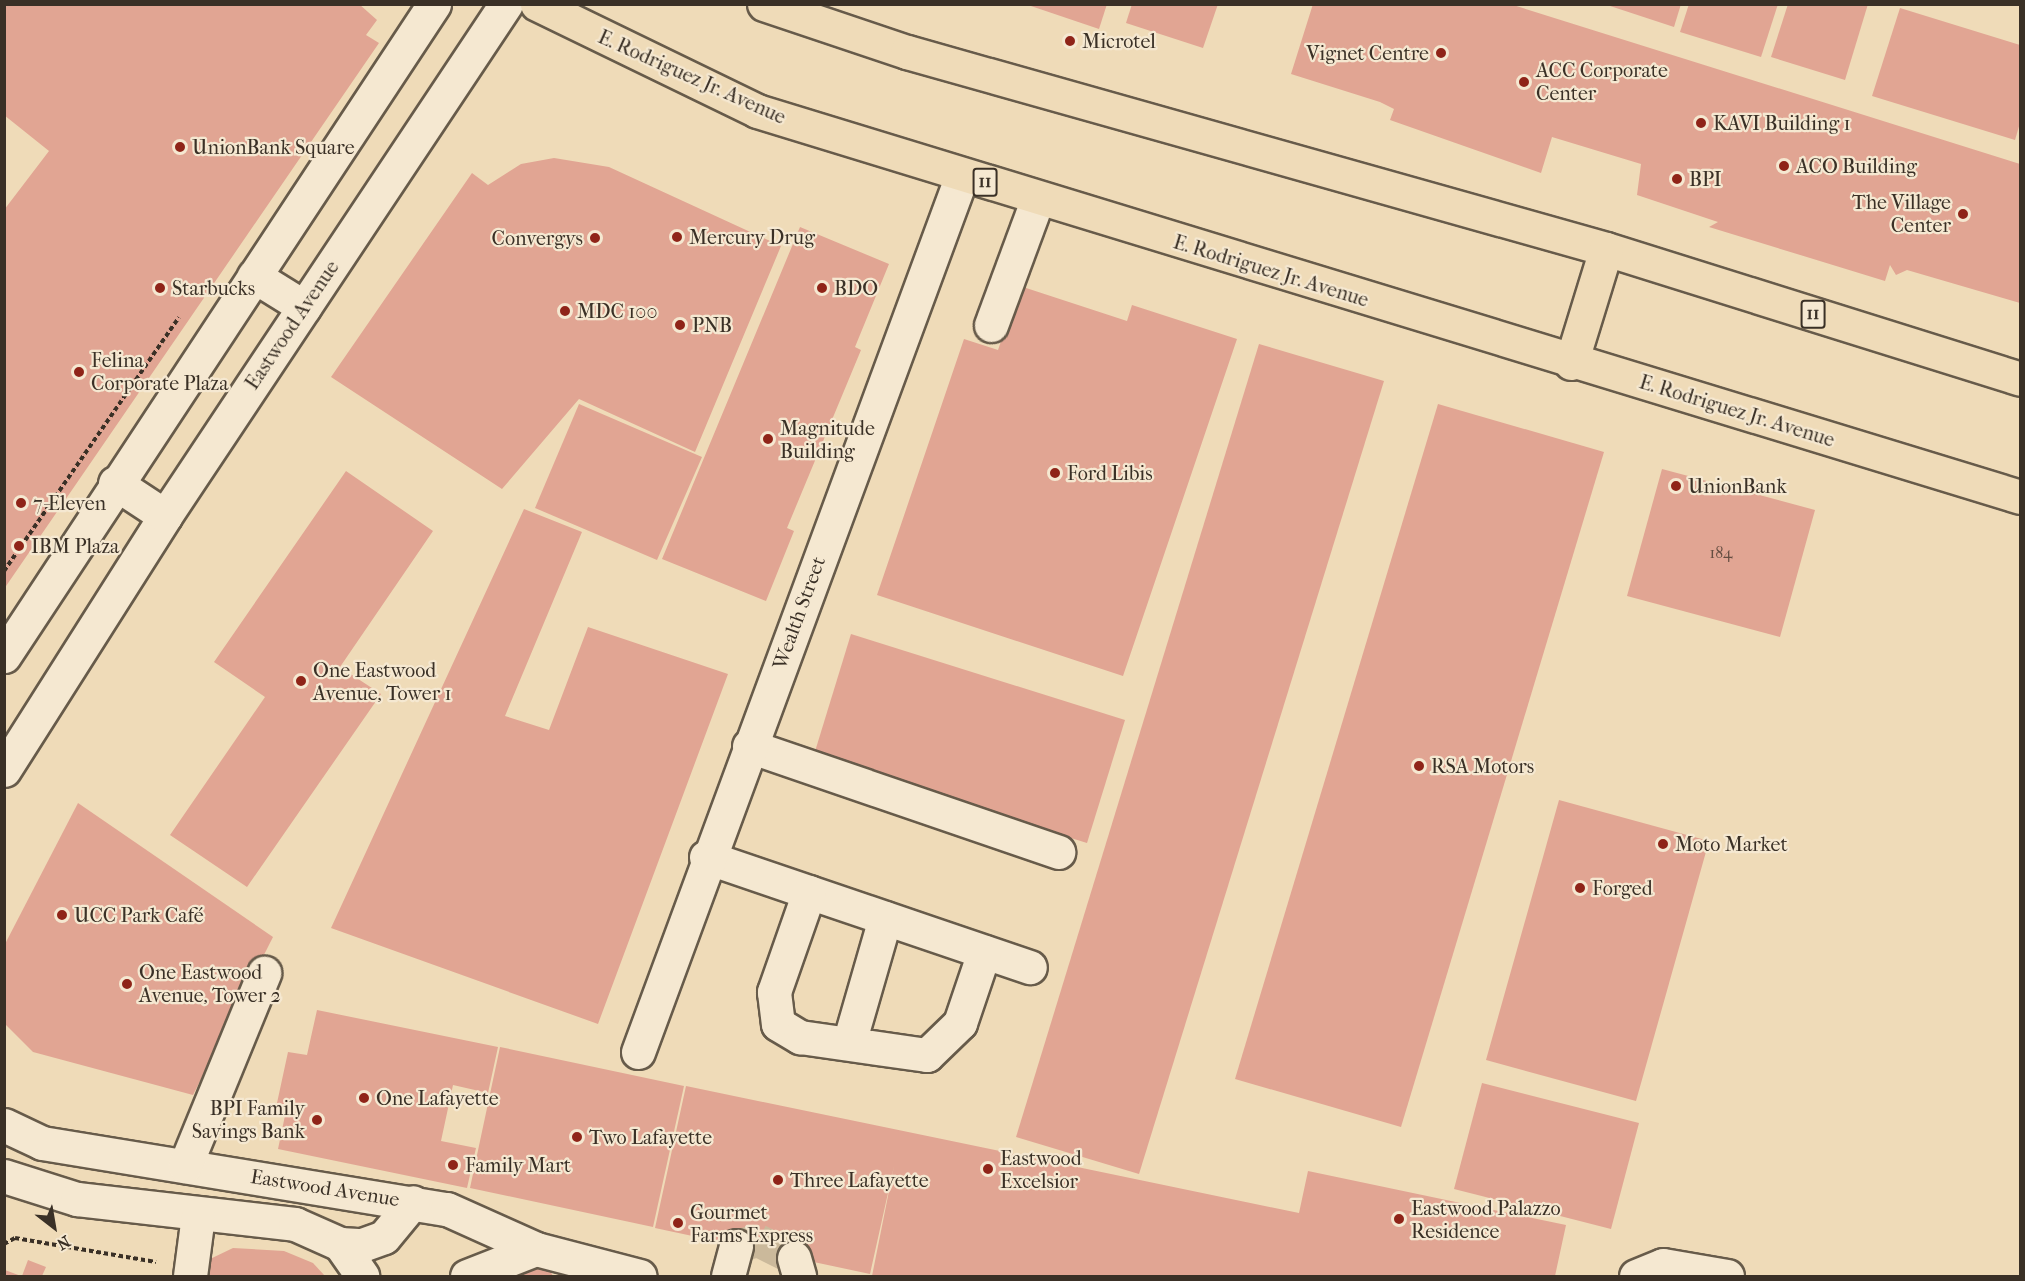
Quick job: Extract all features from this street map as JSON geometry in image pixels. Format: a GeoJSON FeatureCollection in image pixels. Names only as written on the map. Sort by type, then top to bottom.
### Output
{"type":"FeatureCollection","features":[{"type":"Feature","properties":{"kind":"main road","name":"E. Rodriguez Jr. Avenue"},"geometry":{"type":"LineString","coordinates":[[537,4],[758,111],[1571,363],[2020,497]]}},
{"type":"Feature","properties":{"kind":"main road","name":"11"},"geometry":{"type":"LineString","coordinates":[[764,4],[907,52],[1606,249],[2020,379]]}},
{"type":"Feature","properties":{"kind":"main road"},"geometry":{"type":"LineString","coordinates":[[1571,363],[1606,249]]}},
{"type":"Feature","properties":{"kind":"street"},"geometry":{"type":"LineString","coordinates":[[4,656],[434,4]]}},
{"type":"Feature","properties":{"kind":"street","name":"Eastwood Avenue"},"geometry":{"type":"LineString","coordinates":[[4,770],[165,516],[506,4]]}},
{"type":"Feature","properties":{"kind":"street","name":"Wealth Street"},"geometry":{"type":"LineString","coordinates":[[638,1052],[706,857],[962,175]]}},
{"type":"Feature","properties":{"kind":"street"},"geometry":{"type":"LineString","coordinates":[[991,325],[1038,198]]}},
{"type":"Feature","properties":{"kind":"street"},"geometry":{"type":"LineString","coordinates":[[254,276],[304,307]]}},
{"type":"Feature","properties":{"kind":"street"},"geometry":{"type":"LineString","coordinates":[[116,483],[165,516]]}},
{"type":"Feature","properties":{"kind":"street"},"geometry":{"type":"LineString","coordinates":[[749,746],[1058,852]]}},
{"type":"Feature","properties":{"kind":"street"},"geometry":{"type":"LineString","coordinates":[[706,857],[1030,968]]}},
{"type":"Feature","properties":{"kind":"street"},"geometry":{"type":"LineString","coordinates":[[809,892],[774,992],[778,1024],[800,1037],[927,1055],[960,1023],[984,952]]}},
{"type":"Feature","properties":{"kind":"street"},"geometry":{"type":"LineString","coordinates":[[849,1043],[885,918]]}},
{"type":"Feature","properties":{"kind":"street"},"geometry":{"type":"LineString","coordinates":[[185,1166],[264,974]]}},
{"type":"Feature","properties":{"kind":"street","name":"Eastwood Avenue"},"geometry":{"type":"LineString","coordinates":[[4,1125],[42,1143],[447,1209],[582,1269],[640,1276]]}},
{"type":"Feature","properties":{"kind":"street","name":"Eastwood Avenue"},"geometry":{"type":"LineString","coordinates":[[4,1176],[76,1200],[295,1224],[351,1259]]}},
{"type":"Feature","properties":{"kind":"street"},"geometry":{"type":"LineString","coordinates":[[351,1259],[384,1237],[413,1202]]}},
{"type":"Feature","properties":{"kind":"street"},"geometry":{"type":"LineString","coordinates":[[178,1270],[198,1215]]}},
{"type":"Feature","properties":{"kind":"street"},"geometry":{"type":"LineString","coordinates":[[467,1276],[536,1250]]}},
{"type":"Feature","properties":{"kind":"street"},"geometry":{"type":"LineString","coordinates":[[1636,1276],[1663,1265],[1727,1276]]}},
{"type":"Feature","properties":{"kind":"path"},"geometry":{"type":"LineString","coordinates":[[4,1244],[15,1238],[178,1270]]}},
{"type":"Feature","properties":{"kind":"building"},"geometry":{"type":"Polygon","coordinates":[[[4,4],[359,4],[377,20],[366,35],[379,43],[4,589],[4,210],[49,151],[4,115],[4,4]]]}},
{"type":"Feature","properties":{"kind":"building"},"geometry":{"type":"Polygon","coordinates":[[[1025,4],[1107,4],[1099,29],[1025,4]]]}},
{"type":"Feature","properties":{"kind":"building"},"geometry":{"type":"Polygon","coordinates":[[[1132,4],[1218,4],[1203,48],[1126,23],[1132,4]]]}},
{"type":"Feature","properties":{"kind":"building"},"geometry":{"type":"Polygon","coordinates":[[[1313,4],[1510,4],[2020,164],[2020,303],[1907,270],[1896,275],[1890,265],[1885,281],[1709,227],[1718,222],[1637,195],[1641,164],[1552,137],[1541,173],[1390,120],[1394,109],[1380,102],[1291,74],[1313,4]]]}},
{"type":"Feature","properties":{"kind":"building"},"geometry":{"type":"Polygon","coordinates":[[[1604,4],[1681,4],[1674,27],[1604,4]]]}},
{"type":"Feature","properties":{"kind":"building"},"geometry":{"type":"Polygon","coordinates":[[[1689,4],[1778,4],[1761,57],[1680,32],[1689,4]]]}},
{"type":"Feature","properties":{"kind":"building"},"geometry":{"type":"Polygon","coordinates":[[[1788,4],[1868,4],[1845,80],[1771,57],[1788,4]]]}},
{"type":"Feature","properties":{"kind":"building"},"geometry":{"type":"Polygon","coordinates":[[[1900,8],[2020,45],[2020,123],[2015,140],[1872,96],[1900,8]]]}},
{"type":"Feature","properties":{"kind":"building","name":"MDC 100"},"geometry":{"type":"Polygon","coordinates":[[[554,158],[609,167],[781,246],[695,452],[579,399],[502,489],[331,377],[472,173],[488,185],[521,164],[554,158]]]}},
{"type":"Feature","properties":{"kind":"building","name":"Magnitude Building"},"geometry":{"type":"Polygon","coordinates":[[[800,227],[889,264],[855,347],[861,350],[787,528],[794,531],[766,601],[662,559],[800,227]]]}},
{"type":"Feature","properties":{"kind":"building","name":"Ford Libis"},"geometry":{"type":"Polygon","coordinates":[[[1020,286],[1127,321],[1132,305],[1237,339],[1123,676],[877,595],[964,339],[998,350],[1020,286]]]}},
{"type":"Feature","properties":{"kind":"building"},"geometry":{"type":"Polygon","coordinates":[[[1259,344],[1384,381],[1139,1174],[1016,1137],[1259,344]]]}},
{"type":"Feature","properties":{"kind":"building"},"geometry":{"type":"Polygon","coordinates":[[[579,404],[702,457],[657,560],[535,508],[579,404]]]}},
{"type":"Feature","properties":{"kind":"building","name":"RSA Motors"},"geometry":{"type":"Polygon","coordinates":[[[1438,404],[1604,452],[1401,1127],[1235,1079],[1438,404]]]}},
{"type":"Feature","properties":{"kind":"building"},"geometry":{"type":"Polygon","coordinates":[[[1662,469],[1815,510],[1780,637],[1627,596],[1662,469]]]}},
{"type":"Feature","properties":{"kind":"building","name":"One Eastwood Avenue, Tower 1"},"geometry":{"type":"Polygon","coordinates":[[[346,471],[433,531],[340,667],[381,694],[247,887],[170,835],[265,697],[214,662],[346,471]]]}},
{"type":"Feature","properties":{"kind":"building"},"geometry":{"type":"Polygon","coordinates":[[[524,509],[582,532],[505,716],[549,730],[588,627],[728,674],[598,1024],[331,928],[524,509]]]}},
{"type":"Feature","properties":{"kind":"building"},"geometry":{"type":"Polygon","coordinates":[[[851,634],[1125,720],[1087,843],[813,758],[851,634]]]}},
{"type":"Feature","properties":{"kind":"building"},"geometry":{"type":"Polygon","coordinates":[[[1559,800],[1709,841],[1636,1101],[1486,1060],[1559,800]]]}},
{"type":"Feature","properties":{"kind":"building","name":"One Eastwood Avenue, Tower 2"},"geometry":{"type":"Polygon","coordinates":[[[78,803],[273,937],[193,1095],[33,1052],[5,1024],[5,944],[78,803]]]}},
{"type":"Feature","properties":{"kind":"building","name":"One Lafayette"},"geometry":{"type":"Polygon","coordinates":[[[317,1010],[498,1047],[488,1093],[453,1085],[441,1141],[476,1148],[467,1188],[278,1149],[287,1106],[277,1103],[288,1052],[307,1055],[317,1010]]]}},
{"type":"Feature","properties":{"kind":"building","name":"Two Lafayette"},"geometry":{"type":"Polygon","coordinates":[[[500,1047],[684,1086],[653,1227],[470,1188],[500,1047]]]}},
{"type":"Feature","properties":{"kind":"building"},"geometry":{"type":"Polygon","coordinates":[[[1482,1083],[1639,1123],[1611,1229],[1454,1189],[1482,1083]]]}},
{"type":"Feature","properties":{"kind":"building"},"geometry":{"type":"Polygon","coordinates":[[[686,1086],[1299,1213],[1308,1171],[1566,1225],[1555,1276],[872,1276],[894,1166],[870,1274],[655,1228],[686,1086]]]}},
{"type":"Feature","properties":{"kind":"building"},"geometry":{"type":"Polygon","coordinates":[[[233,1248],[284,1251],[313,1263],[325,1276],[206,1276],[208,1260],[233,1248]]]}},
{"type":"Feature","properties":{"kind":"building"},"geometry":{"type":"Polygon","coordinates":[[[28,1260],[46,1267],[42,1276],[22,1276],[28,1260]]]}},
{"type":"Feature","properties":{"kind":"building"},"geometry":{"type":"Polygon","coordinates":[[[544,1260],[553,1276],[504,1276],[544,1260]]]}},
{"type":"Feature","properties":{"kind":"building"},"geometry":{"type":"Polygon","coordinates":[[[5,1270],[21,1276],[4,1276],[5,1270]]]}},
{"type":"Feature","properties":{"kind":"tunnel"},"geometry":{"type":"LineString","coordinates":[[736,1246],[758,1240],[794,1258]]}},
{"type":"Feature","properties":{"kind":"place","name":"Microtel"},"geometry":{"type":"Point","coordinates":[1070,41]}},
{"type":"Feature","properties":{"kind":"place","name":"Vignet Centre"},"geometry":{"type":"Point","coordinates":[1441,53]}},
{"type":"Feature","properties":{"kind":"place","name":"ACC Corporate Center"},"geometry":{"type":"Point","coordinates":[1524,82]}},
{"type":"Feature","properties":{"kind":"place","name":"KAVI Building 1"},"geometry":{"type":"Point","coordinates":[1701,123]}},
{"type":"Feature","properties":{"kind":"place","name":"UnionBank Square"},"geometry":{"type":"Point","coordinates":[180,147]}},
{"type":"Feature","properties":{"kind":"place","name":"ACO Building"},"geometry":{"type":"Point","coordinates":[1784,166]}},
{"type":"Feature","properties":{"kind":"place","name":"BPI"},"geometry":{"type":"Point","coordinates":[1677,179]}},
{"type":"Feature","properties":{"kind":"place","name":"The Village Center"},"geometry":{"type":"Point","coordinates":[1963,214]}},
{"type":"Feature","properties":{"kind":"place","name":"Mercury Drug"},"geometry":{"type":"Point","coordinates":[677,237]}},
{"type":"Feature","properties":{"kind":"place","name":"Convergys"},"geometry":{"type":"Point","coordinates":[595,238]}},
{"type":"Feature","properties":{"kind":"place","name":"Starbucks"},"geometry":{"type":"Point","coordinates":[160,288]}},
{"type":"Feature","properties":{"kind":"place","name":"BDO"},"geometry":{"type":"Point","coordinates":[822,288]}},
{"type":"Feature","properties":{"kind":"place","name":"MDC 100"},"geometry":{"type":"Point","coordinates":[565,311]}},
{"type":"Feature","properties":{"kind":"place","name":"PNB"},"geometry":{"type":"Point","coordinates":[680,325]}},
{"type":"Feature","properties":{"kind":"place","name":"Felina Corporate Plaza"},"geometry":{"type":"Point","coordinates":[79,372]}},
{"type":"Feature","properties":{"kind":"place","name":"Magnitude Building"},"geometry":{"type":"Point","coordinates":[768,439]}},
{"type":"Feature","properties":{"kind":"place","name":"Ford Libis"},"geometry":{"type":"Point","coordinates":[1055,473]}},
{"type":"Feature","properties":{"kind":"place","name":"UnionBank"},"geometry":{"type":"Point","coordinates":[1676,486]}},
{"type":"Feature","properties":{"kind":"place","name":"7-Eleven"},"geometry":{"type":"Point","coordinates":[21,503]}},
{"type":"Feature","properties":{"kind":"place","name":"IBM Plaza"},"geometry":{"type":"Point","coordinates":[19,546]}},
{"type":"Feature","properties":{"kind":"place","name":"One Eastwood Avenue, Tower 1"},"geometry":{"type":"Point","coordinates":[301,681]}},
{"type":"Feature","properties":{"kind":"place","name":"RSA Motors"},"geometry":{"type":"Point","coordinates":[1419,766]}},
{"type":"Feature","properties":{"kind":"place","name":"Moto Market"},"geometry":{"type":"Point","coordinates":[1663,844]}},
{"type":"Feature","properties":{"kind":"place","name":"Forged"},"geometry":{"type":"Point","coordinates":[1580,888]}},
{"type":"Feature","properties":{"kind":"place","name":"UCC Park Café"},"geometry":{"type":"Point","coordinates":[62,915]}},
{"type":"Feature","properties":{"kind":"place","name":"One Eastwood Avenue, Tower 2"},"geometry":{"type":"Point","coordinates":[127,984]}},
{"type":"Feature","properties":{"kind":"place","name":"One Lafayette"},"geometry":{"type":"Point","coordinates":[364,1098]}},
{"type":"Feature","properties":{"kind":"place","name":"BPI Family Savings Bank"},"geometry":{"type":"Point","coordinates":[317,1120]}},
{"type":"Feature","properties":{"kind":"place","name":"Two Lafayette"},"geometry":{"type":"Point","coordinates":[577,1137]}},
{"type":"Feature","properties":{"kind":"place","name":"Family Mart"},"geometry":{"type":"Point","coordinates":[453,1165]}},
{"type":"Feature","properties":{"kind":"place","name":"Eastwood Excelsior"},"geometry":{"type":"Point","coordinates":[988,1169]}},
{"type":"Feature","properties":{"kind":"place","name":"Three Lafayette"},"geometry":{"type":"Point","coordinates":[778,1180]}},
{"type":"Feature","properties":{"kind":"place","name":"Eastwood Palazzo Residence"},"geometry":{"type":"Point","coordinates":[1399,1219]}},
{"type":"Feature","properties":{"kind":"place","name":"Gourmet Farms Express"},"geometry":{"type":"Point","coordinates":[678,1223]}}]}
